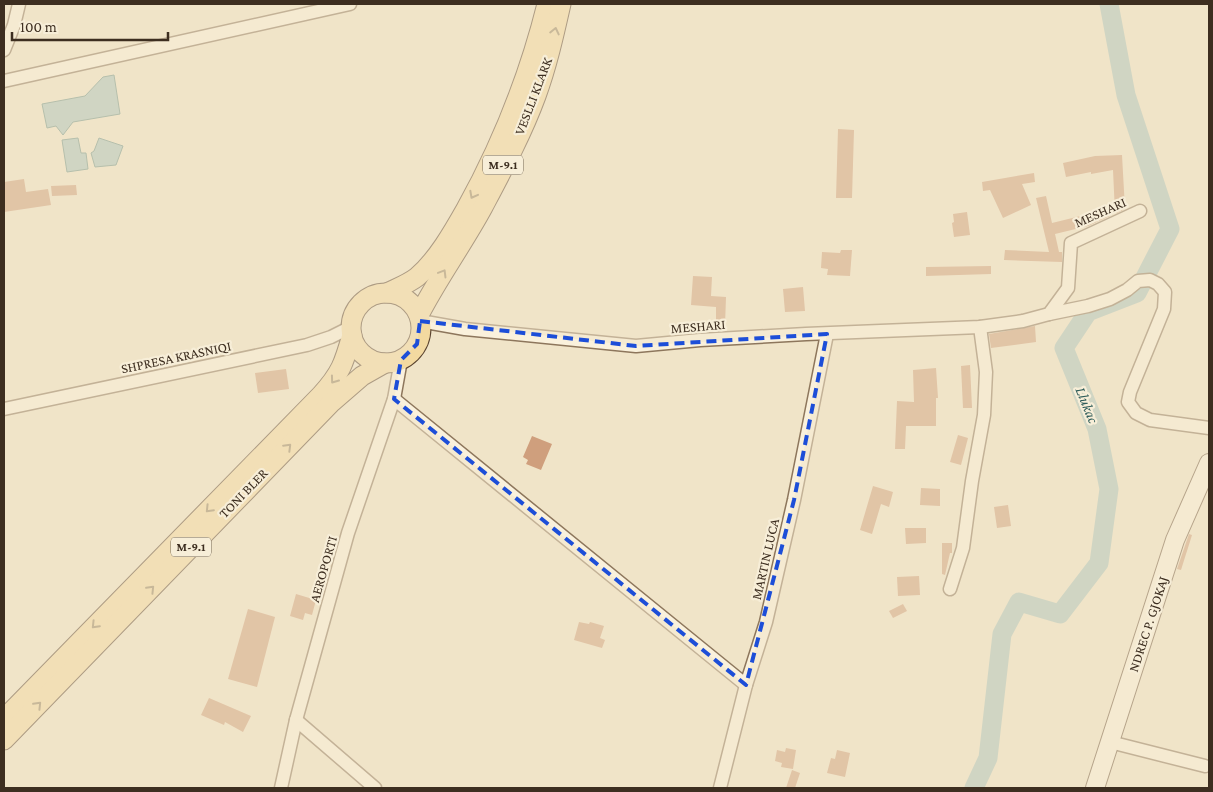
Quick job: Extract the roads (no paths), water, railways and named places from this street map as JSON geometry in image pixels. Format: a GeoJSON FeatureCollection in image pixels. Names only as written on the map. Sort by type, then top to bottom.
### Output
{"type":"FeatureCollection","features":[{"type":"Feature","properties":{"kind":"main road","name":"VESLLI KLARK"},"geometry":{"type":"LineString","coordinates":[[387,293],[417,276],[440,250],[457,224],[499,144],[522,90],[547,4]]}},
{"type":"Feature","properties":{"kind":"main road","name":"VESLLI KLARK"},"geometry":{"type":"LineString","coordinates":[[420,318],[428,298],[484,205],[524,124],[546,66],[561,4]]}},
{"type":"Feature","properties":{"kind":"main road"},"geometry":{"type":"LineString","coordinates":[[387,293],[402,297],[408,301],[420,318]]}},
{"type":"Feature","properties":{"kind":"main road","name":"M-9.1"},"geometry":{"type":"LineString","coordinates":[[352,331],[352,320],[359,306],[372,296],[387,293]]}},
{"type":"Feature","properties":{"kind":"main road","name":"M-9.1"},"geometry":{"type":"LineString","coordinates":[[393,361],[413,350],[417,344],[421,329],[420,318]]}},
{"type":"Feature","properties":{"kind":"main road"},"geometry":{"type":"LineString","coordinates":[[352,331],[354,342],[364,355],[370,359],[393,361]]}},
{"type":"Feature","properties":{"kind":"main road","name":"TONI BLER"},"geometry":{"type":"LineString","coordinates":[[4,719],[321,395],[343,366],[352,331]]}},
{"type":"Feature","properties":{"kind":"main road","name":"TONI BLER"},"geometry":{"type":"LineString","coordinates":[[4,740],[332,402],[362,376],[393,361]]}},
{"type":"Feature","properties":{"kind":"street"},"geometry":{"type":"LineString","coordinates":[[4,50],[20,4]]}},
{"type":"Feature","properties":{"kind":"street"},"geometry":{"type":"LineString","coordinates":[[4,81],[350,4]]}},
{"type":"Feature","properties":{"kind":"street","name":"MESHARI"},"geometry":{"type":"LineString","coordinates":[[420,318],[465,329],[636,346],[710,339],[980,328],[1023,321],[1049,314],[1068,288],[1071,242],[1140,211]]}},
{"type":"Feature","properties":{"kind":"street"},"geometry":{"type":"LineString","coordinates":[[1049,314],[1088,306],[1110,299],[1127,290],[1138,281],[1150,280],[1158,284],[1165,292],[1164,310],[1130,392],[1128,402],[1136,414],[1150,420],[1209,428]]}},
{"type":"Feature","properties":{"kind":"street"},"geometry":{"type":"LineString","coordinates":[[950,589],[963,548],[972,481],[984,415],[986,372],[980,328]]}},
{"type":"Feature","properties":{"kind":"street","name":"SHPRESA KRASNIQI"},"geometry":{"type":"LineString","coordinates":[[4,409],[307,345],[352,331]]}},
{"type":"Feature","properties":{"kind":"street","name":"MARTIN LUCA"},"geometry":{"type":"LineString","coordinates":[[720,788],[746,685],[766,622],[792,510],[827,334]]}},
{"type":"Feature","properties":{"kind":"street","name":"AEROPORTI"},"geometry":{"type":"LineString","coordinates":[[280,788],[296,720],[348,533],[394,399],[393,361]]}},
{"type":"Feature","properties":{"kind":"street"},"geometry":{"type":"LineString","coordinates":[[394,399],[746,685]]}},
{"type":"Feature","properties":{"kind":"street","name":"NDREC P. GJOKAJ"},"geometry":{"type":"LineString","coordinates":[[1095,788],[1175,540],[1209,463]]}},
{"type":"Feature","properties":{"kind":"street"},"geometry":{"type":"LineString","coordinates":[[296,720],[375,788]]}},
{"type":"Feature","properties":{"kind":"street"},"geometry":{"type":"LineString","coordinates":[[1110,742],[1205,766]]}},
{"type":"Feature","properties":{"kind":"water"},"geometry":{"type":"Polygon","coordinates":[[[114,75],[120,114],[73,122],[63,135],[56,126],[47,128],[42,104],[85,96],[103,77],[114,75]]]}},
{"type":"Feature","properties":{"kind":"water"},"geometry":{"type":"Polygon","coordinates":[[[78,138],[81,153],[86,153],[88,169],[67,172],[62,140],[78,138]]]}},
{"type":"Feature","properties":{"kind":"water"},"geometry":{"type":"Polygon","coordinates":[[[99,138],[123,146],[116,165],[95,167],[91,153],[94,151],[99,138]]]}},
{"type":"Feature","properties":{"kind":"waterway","name":"Llukac"},"geometry":{"type":"LineString","coordinates":[[974,788],[988,758],[1002,634],[1019,602],[1060,614],[1099,563],[1109,489],[1097,429],[1064,348],[1088,312],[1137,293],[1170,229],[1126,95],[1109,4]]}}]}
